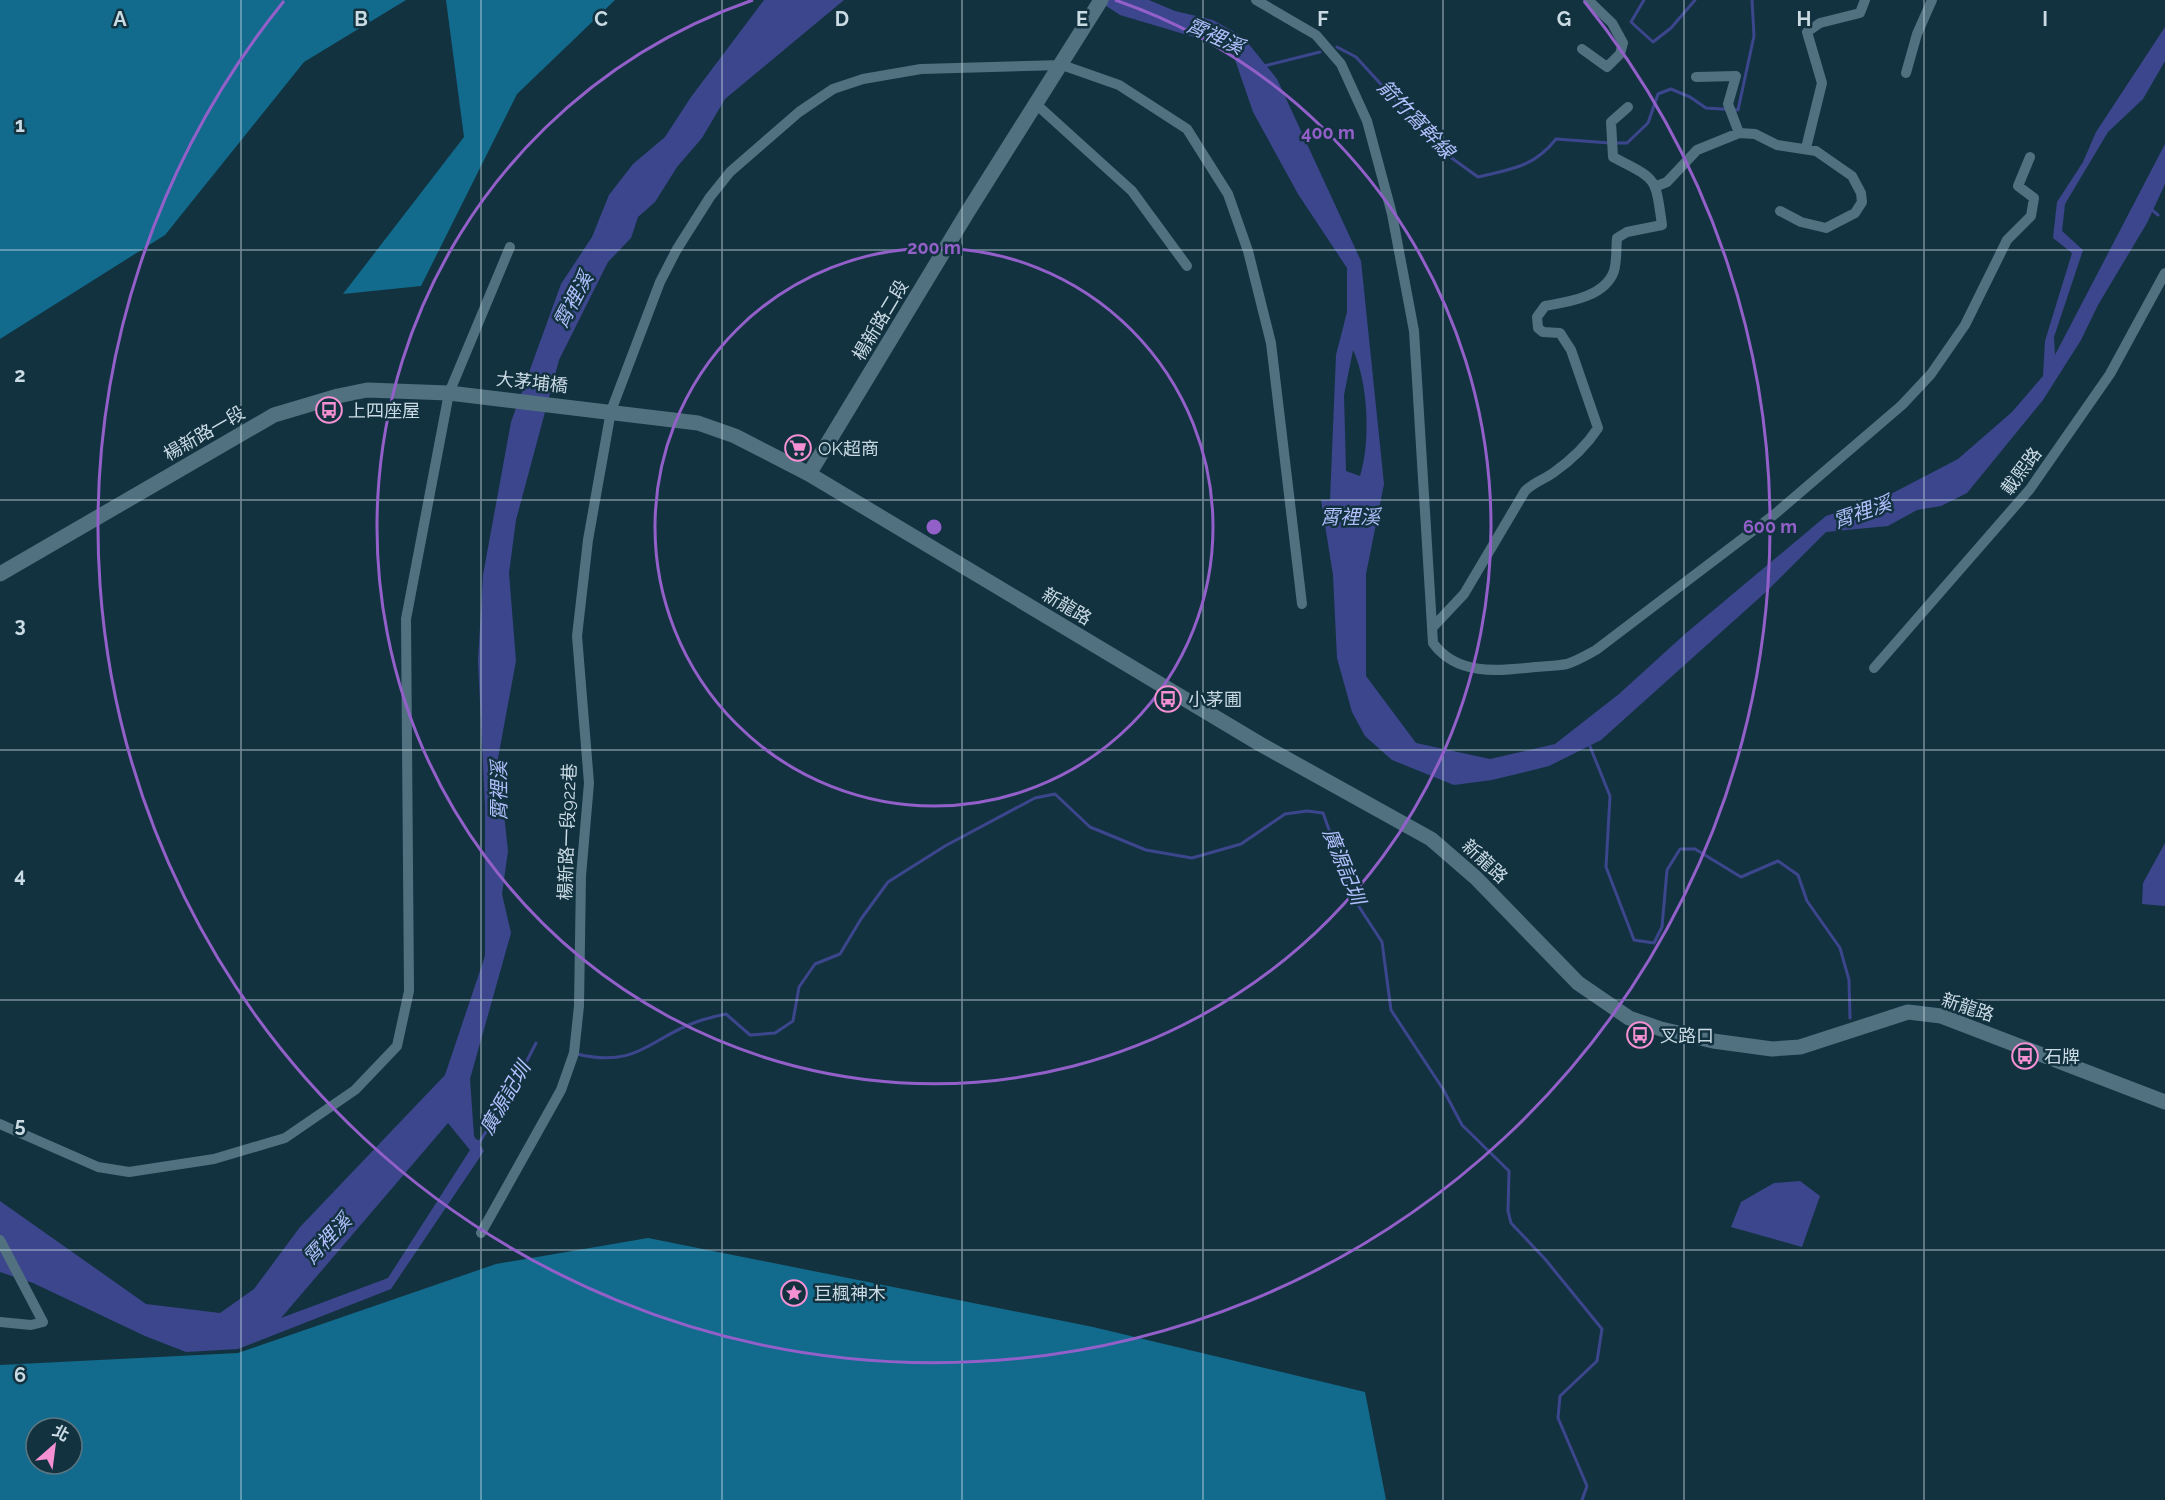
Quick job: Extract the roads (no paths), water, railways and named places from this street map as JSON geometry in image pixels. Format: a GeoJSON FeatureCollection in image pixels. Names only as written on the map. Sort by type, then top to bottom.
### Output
{"type":"FeatureCollection","features":[{"type":"Feature","properties":{"kind":"street","name":"楊新路二段"},"geometry":{"type":"LineString","coordinates":[[809,474],[967,213],[1101,0]]}},
{"type":"Feature","properties":{"kind":"street"},"geometry":{"type":"LineString","coordinates":[[1256,0],[1316,35],[1341,64],[1367,121],[1392,214],[1414,331],[1433,642],[1442,655],[1461,665],[1479,670],[1508,670],[1567,664],[1596,650],[1775,514],[1902,405],[1931,374],[1965,325],[2007,240],[2031,216],[2034,198],[2018,186],[2030,157]]}},
{"type":"Feature","properties":{"kind":"street"},"geometry":{"type":"LineString","coordinates":[[1582,49],[1607,67],[1620,54],[1623,43],[1612,22],[1588,0]]}},
{"type":"Feature","properties":{"kind":"street"},"geometry":{"type":"LineString","coordinates":[[1806,148],[1822,83],[1806,32],[1820,22],[1860,13],[1865,0]]}},
{"type":"Feature","properties":{"kind":"street"},"geometry":{"type":"LineString","coordinates":[[1906,73],[1917,34],[1932,0]]}},
{"type":"Feature","properties":{"kind":"street","name":"楊新路一段922巷"},"geometry":{"type":"LineString","coordinates":[[481,1233],[561,1090],[574,1053],[579,1006],[581,876],[589,783],[577,636],[588,540],[611,411],[660,282],[677,249],[710,197],[730,172],[799,112],[833,89],[862,79],[921,69],[1062,65]]}},
{"type":"Feature","properties":{"kind":"street"},"geometry":{"type":"LineString","coordinates":[[1062,65],[1119,85],[1186,129],[1228,194],[1248,252],[1271,343],[1302,604]]}},
{"type":"Feature","properties":{"kind":"street"},"geometry":{"type":"LineString","coordinates":[[1696,76],[1736,76],[1728,104],[1739,133]]}},
{"type":"Feature","properties":{"kind":"street"},"geometry":{"type":"LineString","coordinates":[[1037,105],[1132,190],[1187,266]]}},
{"type":"Feature","properties":{"kind":"street"},"geometry":{"type":"LineString","coordinates":[[1432,628],[1464,594],[1525,491],[1536,480],[1552,474],[1576,454],[1598,428],[1571,350],[1560,333],[1543,332],[1538,328],[1537,316],[1545,306],[1577,301],[1604,286],[1614,272],[1617,238],[1627,232],[1662,225],[1657,186],[1647,175],[1613,157],[1611,122],[1628,107]]}},
{"type":"Feature","properties":{"kind":"street"},"geometry":{"type":"LineString","coordinates":[[1657,186],[1667,182],[1697,150],[1739,133],[1755,134],[1777,146],[1816,151],[1852,176],[1860,189],[1862,202],[1855,213],[1826,228],[1801,222],[1780,211]]}},
{"type":"Feature","properties":{"kind":"street"},"geometry":{"type":"LineString","coordinates":[[0,1124],[98,1167],[129,1172],[214,1159],[285,1138],[355,1090],[397,1046],[409,991],[406,619],[449,393],[510,247]]}},
{"type":"Feature","properties":{"kind":"street","name":"載熙路"},"geometry":{"type":"LineString","coordinates":[[1874,668],[2030,489],[2110,374],[2165,273]]}},
{"type":"Feature","properties":{"kind":"street","name":"楊新路一段"},"geometry":{"type":"LineString","coordinates":[[0,574],[274,415],[367,390],[449,393]]}},
{"type":"Feature","properties":{"kind":"street","name":"大茅埔橋"},"geometry":{"type":"LineString","coordinates":[[449,393],[611,411]]}},
{"type":"Feature","properties":{"kind":"street"},"geometry":{"type":"LineString","coordinates":[[611,411],[698,423],[735,436],[809,474]]}},
{"type":"Feature","properties":{"kind":"street","name":"新龍路"},"geometry":{"type":"LineString","coordinates":[[809,474],[1260,744],[1431,839],[1476,878],[1578,983],[1629,1018],[1661,1029],[1713,1041],[1772,1049],[1800,1047],[1908,1012],[1941,1016],[2165,1102]]}},
{"type":"Feature","properties":{"kind":"street"},"geometry":{"type":"LineString","coordinates":[[0,1240],[43,1322],[31,1325],[0,1322]]}},
{"type":"Feature","properties":{"kind":"water","name":"霄裡溪"},"geometry":{"type":"Polygon","coordinates":[[[764,0],[844,0],[725,99],[702,138],[677,167],[655,202],[638,217],[631,238],[608,262],[559,360],[516,520],[509,573],[516,661],[498,758],[508,851],[502,894],[511,933],[470,1079],[474,1136],[484,1151],[391,1289],[238,1349],[186,1352],[145,1336],[33,1283],[0,1272],[0,1201],[146,1304],[220,1313],[254,1289],[300,1227],[445,1075],[485,956],[485,806],[478,661],[483,575],[511,422],[561,284],[592,237],[609,195],[633,164],[665,137],[691,97],[764,0]],[[448,1123],[281,1318],[388,1278],[470,1150],[448,1123]]]}},
{"type":"Feature","properties":{"kind":"water","name":"霄裡溪"},"geometry":{"type":"Polygon","coordinates":[[[1097,0],[1149,0],[1175,11],[1213,20],[1243,37],[1277,79],[1361,261],[1384,484],[1366,574],[1366,676],[1416,743],[1490,759],[1555,744],[1619,694],[1685,634],[1826,516],[1887,496],[1958,459],[2012,412],[2043,376],[2045,341],[2072,253],[2053,238],[2057,202],[2083,162],[2096,132],[2165,27],[2165,61],[2143,99],[2108,132],[2065,204],[2062,231],[2083,250],[2054,337],[2055,355],[2165,144],[2165,184],[2147,223],[2098,305],[2081,340],[2043,400],[1967,493],[1941,506],[1917,510],[1888,526],[1826,532],[1767,591],[1601,740],[1549,766],[1492,780],[1454,785],[1392,760],[1365,736],[1352,712],[1337,658],[1333,575],[1321,500],[1330,500],[1336,355],[1347,312],[1347,268],[1298,194],[1253,112],[1231,48],[1120,15],[1097,0]],[[1353,350],[1344,395],[1346,471],[1360,476],[1367,429],[1365,395],[1353,350]]]}},
{"type":"Feature","properties":{"kind":"water"},"geometry":{"type":"Polygon","coordinates":[[[2165,843],[2165,906],[2142,904],[2143,883],[2165,843]]]}},
{"type":"Feature","properties":{"kind":"water"},"geometry":{"type":"Polygon","coordinates":[[[1800,1181],[1820,1196],[1802,1247],[1731,1227],[1741,1202],[1774,1183],[1800,1181]]]}},
{"type":"Feature","properties":{"kind":"waterway","name":"箭竹窩幹線"},"geometry":{"type":"LineString","coordinates":[[1644,0],[1631,22],[1653,42],[1671,28],[1695,0]]}},
{"type":"Feature","properties":{"kind":"waterway","name":"箭竹窩幹線"},"geometry":{"type":"LineString","coordinates":[[1616,143],[1627,143],[1648,123],[1658,94],[1671,89],[1690,97],[1706,108],[1738,110],[1754,36],[1752,0]]}},
{"type":"Feature","properties":{"kind":"waterway","name":"箭竹窩幹線"},"geometry":{"type":"LineString","coordinates":[[1337,47],[1356,57],[1442,151],[1478,177],[1522,166],[1539,156],[1556,139],[1610,143]]}},
{"type":"Feature","properties":{"kind":"waterway","name":"箭竹窩幹線"},"geometry":{"type":"LineString","coordinates":[[1264,66],[1320,52]]}},
{"type":"Feature","properties":{"kind":"waterway"},"geometry":{"type":"LineString","coordinates":[[2151,209],[2158,215]]}},
{"type":"Feature","properties":{"kind":"waterway"},"geometry":{"type":"LineString","coordinates":[[1589,744],[1610,796],[1606,867],[1634,940],[1654,943],[1662,927],[1667,870],[1680,849],[1695,849],[1741,877],[1778,861],[1798,875],[1807,901],[1840,948],[1849,980],[1850,1018]]}},
{"type":"Feature","properties":{"kind":"waterway","name":"廣源記圳"},"geometry":{"type":"LineString","coordinates":[[577,1054],[598,1058],[630,1054],[682,1028],[726,1014],[750,1035],[775,1033],[793,1021],[799,987],[815,964],[840,954],[861,919],[888,882],[945,846],[1035,798],[1055,794],[1090,827],[1146,850],[1192,858],[1241,844],[1285,814],[1307,811],[1323,813],[1354,899],[1382,942],[1391,1010],[1443,1089],[1462,1125],[1509,1171],[1508,1211],[1511,1223],[1545,1259],[1602,1329],[1597,1361],[1560,1396],[1558,1418],[1587,1486],[1582,1500]]}},
{"type":"Feature","properties":{"kind":"waterway","name":"廣源記圳"},"geometry":{"type":"LineString","coordinates":[[477,1141],[479,1143],[512,1090],[536,1043]]}},
{"type":"Feature","properties":{"kind":"place","name":"上四座屋"},"geometry":{"type":"Point","coordinates":[329,410]}},
{"type":"Feature","properties":{"kind":"place","name":"OK超商"},"geometry":{"type":"Point","coordinates":[798,448]}},
{"type":"Feature","properties":{"kind":"place","name":"小茅圃"},"geometry":{"type":"Point","coordinates":[1168,699]}},
{"type":"Feature","properties":{"kind":"place","name":"叉路口"},"geometry":{"type":"Point","coordinates":[1640,1035]}},
{"type":"Feature","properties":{"kind":"place","name":"石牌"},"geometry":{"type":"Point","coordinates":[2025,1056]}},
{"type":"Feature","properties":{"kind":"place","name":"巨楓神木"},"geometry":{"type":"Point","coordinates":[794,1293]}}]}
